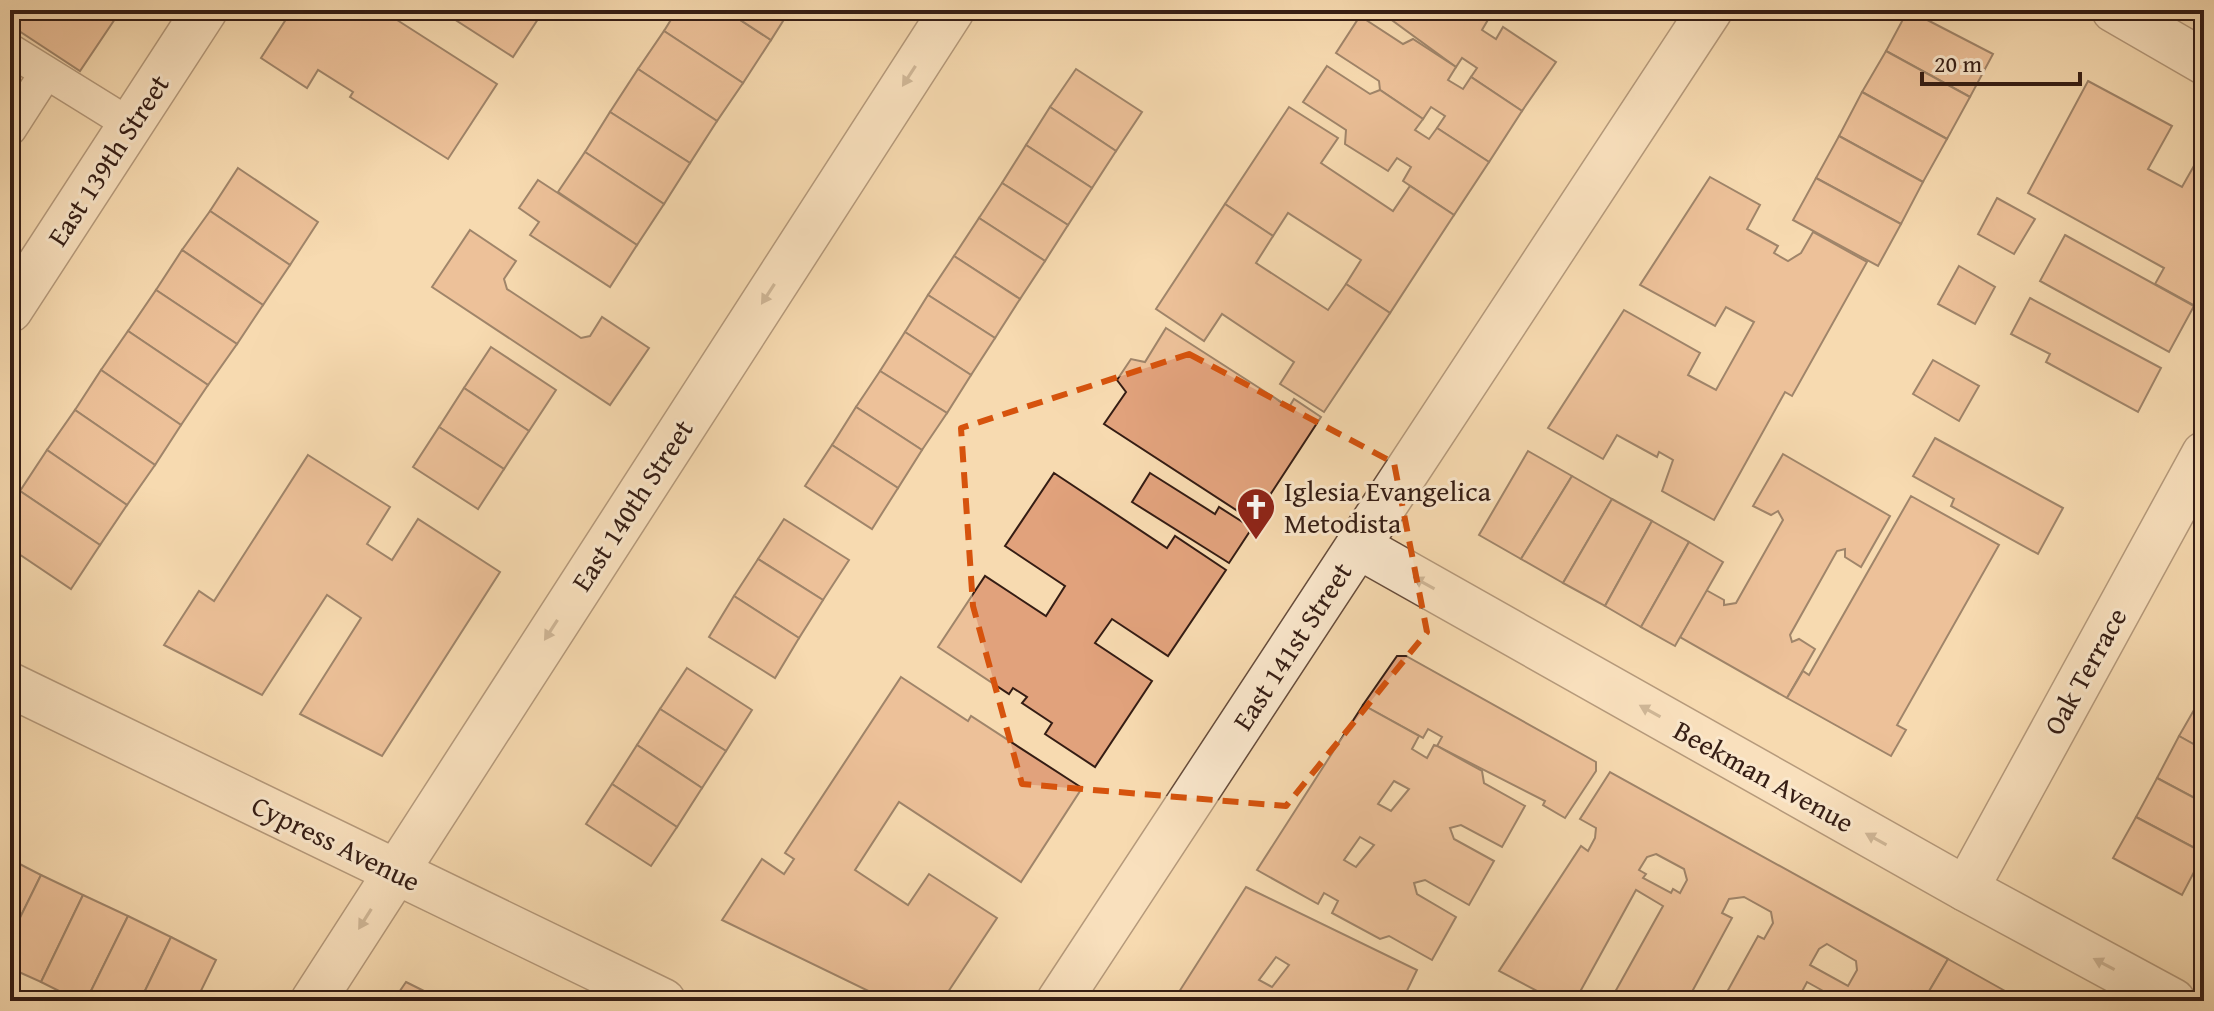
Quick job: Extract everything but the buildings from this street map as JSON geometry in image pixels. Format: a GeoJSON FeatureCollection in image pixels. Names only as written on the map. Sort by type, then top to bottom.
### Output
{"type":"FeatureCollection","features":[{"type":"Feature","properties":{"kind":"street","name":"East 139th Street"},"geometry":{"type":"LineString","coordinates":[[10,310],[205,10]]}},
{"type":"Feature","properties":{"kind":"street","name":"East 140th Street"},"geometry":{"type":"LineString","coordinates":[[313,1001],[952,10]]}},
{"type":"Feature","properties":{"kind":"street","name":"East 141st Street"},"geometry":{"type":"LineString","coordinates":[[1059,1001],[1710,10]]}},
{"type":"Feature","properties":{"kind":"street"},"geometry":{"type":"LineString","coordinates":[[2114,10],[2204,62]]}},
{"type":"Feature","properties":{"kind":"street","name":"Oak Terrace"},"geometry":{"type":"LineString","coordinates":[[1966,889],[2204,454]]}},
{"type":"Feature","properties":{"kind":"street","name":"Beekman Avenue"},"geometry":{"type":"LineString","coordinates":[[1358,546],[1966,889],[2173,1001]]}},
{"type":"Feature","properties":{"kind":"street","name":"Cypress Avenue"},"geometry":{"type":"LineString","coordinates":[[10,685],[663,1001]]}},
{"type":"Feature","properties":{"kind":"lane"},"geometry":{"type":"LineString","coordinates":[[10,50],[131,125]]}},
{"type":"Feature","properties":{"kind":"lane"},"geometry":{"type":"LineString","coordinates":[[10,129],[46,73]]}},
{"type":"Feature","properties":{"kind":"highlighted area"},"geometry":{"type":"Polygon","coordinates":[[[1189,354],[1394,463],[1427,632],[1286,806],[1022,784],[973,606],[961,428],[1189,354]]]}},
{"type":"Feature","properties":{"kind":"place","name":"Iglesia Evangelica Metodista"},"geometry":{"type":"Point","coordinates":[1256,541]}}]}
